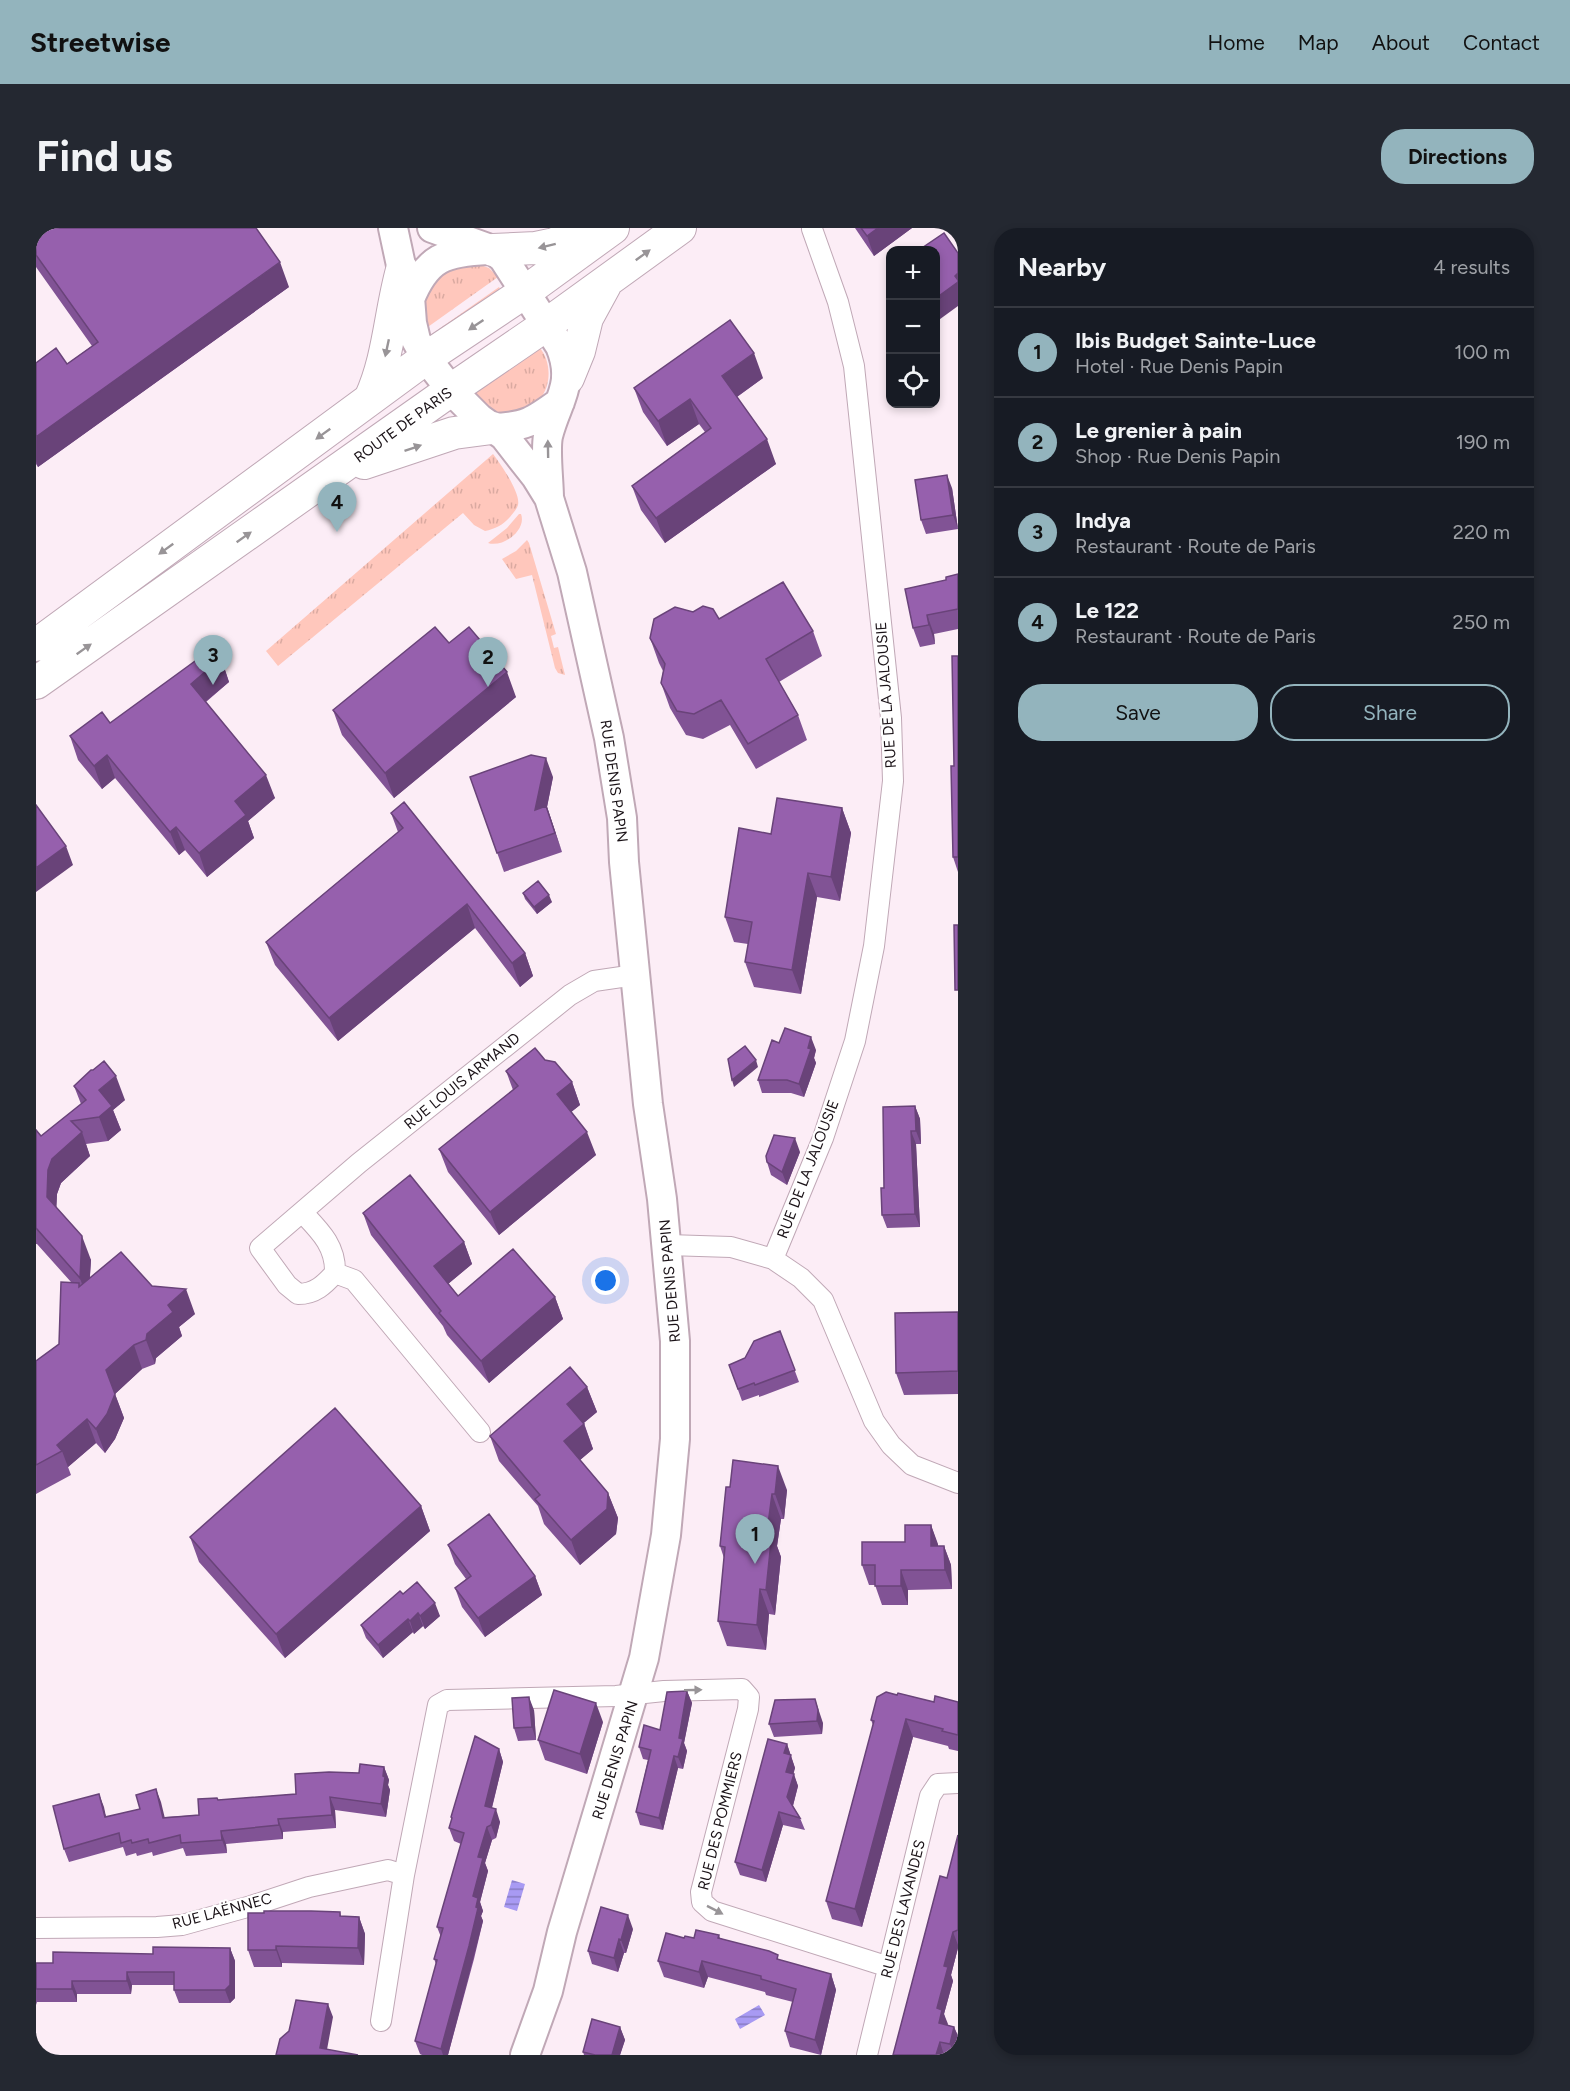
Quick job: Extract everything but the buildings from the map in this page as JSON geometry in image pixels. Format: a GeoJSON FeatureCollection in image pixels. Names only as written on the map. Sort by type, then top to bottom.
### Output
{"type":"FeatureCollection","features":[{"type":"Feature","properties":{"kind":"main road","name":"ROUTE DE PARIS"},"geometry":{"type":"LineString","coordinates":[[36,682],[546,325],[680,228]]}},
{"type":"Feature","properties":{"kind":"main road"},"geometry":{"type":"LineString","coordinates":[[493,250],[536,248],[555,244],[578,231],[604,234]]}},
{"type":"Feature","properties":{"kind":"main road"},"geometry":{"type":"LineString","coordinates":[[36,645],[426,358],[525,292],[604,234]]}},
{"type":"Feature","properties":{"kind":"main road"},"geometry":{"type":"LineString","coordinates":[[564,390],[579,351],[587,318],[606,282]]}},
{"type":"Feature","properties":{"kind":"main road"},"geometry":{"type":"LineString","coordinates":[[370,399],[387,350],[396,292],[406,285]]}},
{"type":"Feature","properties":{"kind":"main road"},"geometry":{"type":"LineString","coordinates":[[337,472],[454,433],[492,428]]}},
{"type":"Feature","properties":{"kind":"street"},"geometry":{"type":"LineString","coordinates":[[393,228],[416,340],[426,358],[451,390],[514,448],[549,498]]}},
{"type":"Feature","properties":{"kind":"street"},"geometry":{"type":"LineString","coordinates":[[432,228],[493,250],[503,258],[560,346],[566,361],[564,390],[548,438],[549,498]]}},
{"type":"Feature","properties":{"kind":"street","name":"RUE DE LA JALOUSIE"},"geometry":{"type":"LineString","coordinates":[[773,1259],[823,1138],[855,1041],[874,946],[893,781],[891,718],[854,366],[837,302],[812,229]]}},
{"type":"Feature","properties":{"kind":"street"},"geometry":{"type":"LineString","coordinates":[[406,285],[417,282],[438,260],[453,253],[493,250]]}},
{"type":"Feature","properties":{"kind":"street"},"geometry":{"type":"LineString","coordinates":[[492,428],[522,425],[533,421],[564,390]]}},
{"type":"Feature","properties":{"kind":"street","name":"RUE DENIS PAPIN"},"geometry":{"type":"LineString","coordinates":[[525,2055],[548,1991],[562,1932],[644,1659],[666,1536],[675,1439],[675,1341],[668,1245],[648,1104],[622,818],[609,738],[572,572],[549,498]]}},
{"type":"Feature","properties":{"kind":"street","name":"RUE LOUIS ARMAND"},"geometry":{"type":"LineString","coordinates":[[302,1212],[359,1163],[570,995],[594,981],[635,975]]}},
{"type":"Feature","properties":{"kind":"street"},"geometry":{"type":"LineString","coordinates":[[302,1212],[321,1233],[336,1259],[335,1273],[321,1288],[307,1294],[298,1294],[287,1285],[260,1248],[302,1212]]}},
{"type":"Feature","properties":{"kind":"street"},"geometry":{"type":"LineString","coordinates":[[668,1245],[731,1247],[773,1259],[801,1278],[823,1300],[874,1421],[891,1445],[912,1465],[958,1483]]}},
{"type":"Feature","properties":{"kind":"street"},"geometry":{"type":"LineString","coordinates":[[335,1273],[354,1280],[480,1431]]}},
{"type":"Feature","properties":{"kind":"street","name":"RUE DES POMMIERS"},"geometry":{"type":"LineString","coordinates":[[635,1695],[664,1691],[742,1689],[749,1697],[748,1709],[701,1892],[702,1902],[712,1911],[889,1967]]}},
{"type":"Feature","properties":{"kind":"street"},"geometry":{"type":"LineString","coordinates":[[381,2021],[405,1875],[438,1705],[447,1700],[635,1695]]}},
{"type":"Feature","properties":{"kind":"street","name":"RUE DES LAVANDES"},"geometry":{"type":"LineString","coordinates":[[867,2055],[930,1796],[938,1784],[958,1783]]}},
{"type":"Feature","properties":{"kind":"street","name":"RUE LAËNNEC"},"geometry":{"type":"LineString","coordinates":[[36,1928],[157,1927],[182,1924],[251,1906],[309,1887],[388,1870],[405,1875]]}},
{"type":"Feature","properties":{"kind":"green space"},"geometry":{"type":"Polygon","coordinates":[[[475,263],[489,268],[498,277],[425,329],[420,307],[438,269],[475,263]]]}},
{"type":"Feature","properties":{"kind":"green space"},"geometry":{"type":"Polygon","coordinates":[[[499,287],[501,291],[432,340],[429,336],[499,287]]]}},
{"type":"Feature","properties":{"kind":"green space"},"geometry":{"type":"Polygon","coordinates":[[[539,347],[547,364],[548,383],[545,392],[533,406],[518,412],[493,411],[473,393],[539,347]]]}},
{"type":"Feature","properties":{"kind":"green space"},"geometry":{"type":"Polygon","coordinates":[[[493,454],[509,478],[518,500],[517,508],[507,520],[485,531],[474,525],[463,513],[278,666],[266,651],[493,454]]]}},
{"type":"Feature","properties":{"kind":"green space"},"geometry":{"type":"Polygon","coordinates":[[[519,514],[522,520],[517,532],[500,543],[488,543],[507,528],[519,514]]]}},
{"type":"Feature","properties":{"kind":"green space"},"geometry":{"type":"Polygon","coordinates":[[[527,540],[556,634],[551,636],[554,648],[558,647],[565,675],[558,673],[555,668],[532,575],[516,579],[502,559],[516,551],[527,540]]]}},
{"type":"Feature","properties":{"kind":"shaded area"},"geometry":{"type":"Polygon","coordinates":[[[512,1880],[525,1884],[517,1911],[504,1907],[512,1880]]]}},
{"type":"Feature","properties":{"kind":"shaded area"},"geometry":{"type":"Polygon","coordinates":[[[759,2005],[765,2015],[740,2029],[735,2019],[759,2005]]]}},
{"type":"Feature","properties":{"kind":"place","name":"Le 122"},"geometry":{"type":"Point","coordinates":[337,532]}},
{"type":"Feature","properties":{"kind":"place","name":"Indya"},"geometry":{"type":"Point","coordinates":[213,685]}},
{"type":"Feature","properties":{"kind":"place","name":"Le grenier à pain"},"geometry":{"type":"Point","coordinates":[488,687]}},
{"type":"Feature","properties":{"kind":"place","name":"Ibis Budget Sainte-Luce"},"geometry":{"type":"Point","coordinates":[755,1564]}}]}
